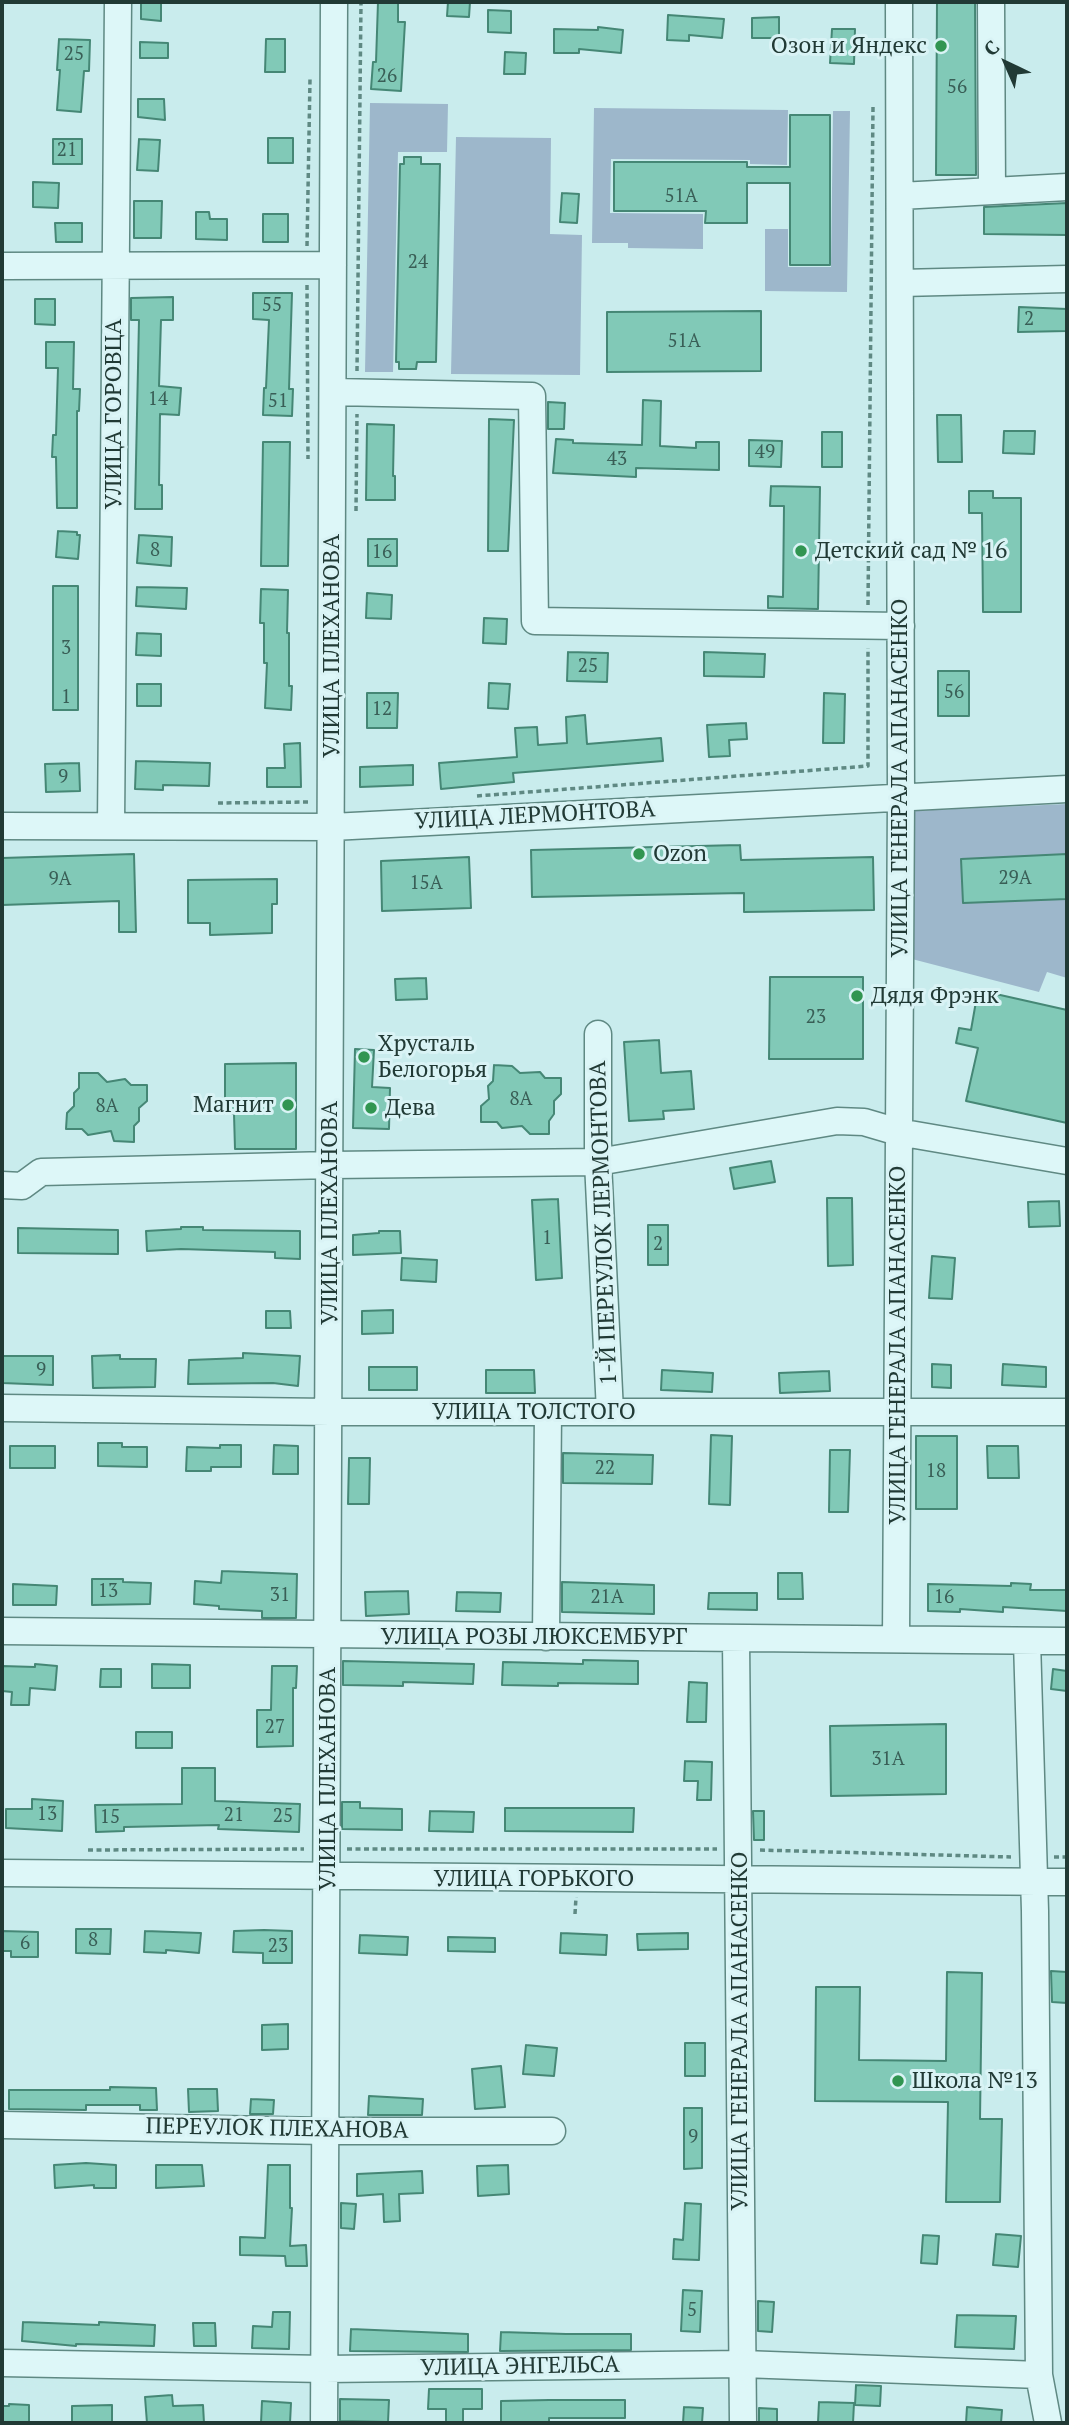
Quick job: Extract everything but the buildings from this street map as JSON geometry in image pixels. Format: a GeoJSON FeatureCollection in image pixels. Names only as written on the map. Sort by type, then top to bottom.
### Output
{"type":"FeatureCollection","features":[{"type":"Feature","properties":{"kind":"street","name":"УЛИЦА ГОРОВЦА"},"geometry":{"type":"LineString","coordinates":[[111,825],[118,2]]}},
{"type":"Feature","properties":{"kind":"street","name":"УЛИЦА ПЛЕХАНОВА"},"geometry":{"type":"LineString","coordinates":[[324,2423],[334,2]]}},
{"type":"Feature","properties":{"kind":"street","name":"УЛИЦА ГЕНЕРАЛА АПАНАСЕНКО"},"geometry":{"type":"LineString","coordinates":[[896,1639],[901,797],[899,2]]}},
{"type":"Feature","properties":{"kind":"street"},"geometry":{"type":"LineString","coordinates":[[991,2],[992,191]]}},
{"type":"Feature","properties":{"kind":"street"},"geometry":{"type":"LineString","coordinates":[[900,196],[1067,187]]}},
{"type":"Feature","properties":{"kind":"street"},"geometry":{"type":"LineString","coordinates":[[2,266],[334,265]]}},
{"type":"Feature","properties":{"kind":"street"},"geometry":{"type":"LineString","coordinates":[[901,283],[1067,279]]}},
{"type":"Feature","properties":{"kind":"street"},"geometry":{"type":"LineString","coordinates":[[333,392],[533,396],[536,621],[901,626]]}},
{"type":"Feature","properties":{"kind":"street","name":"УЛИЦА ЛЕРМОНТОВА"},"geometry":{"type":"LineString","coordinates":[[2,826],[332,827],[1067,789]]}},
{"type":"Feature","properties":{"kind":"street","name":"1-Й ПЕРЕУЛОК ЛЕРМОНТОВА"},"geometry":{"type":"LineString","coordinates":[[598,1034],[598,1162],[610,1412]]}},
{"type":"Feature","properties":{"kind":"street"},"geometry":{"type":"LineString","coordinates":[[2,1185],[22,1186],[41,1172],[598,1162],[837,1121],[864,1122],[898,1132],[1067,1161]]}},
{"type":"Feature","properties":{"kind":"street","name":"УЛИЦА ТОЛСТОГО"},"geometry":{"type":"LineString","coordinates":[[2,1408],[330,1412],[1067,1412]]}},
{"type":"Feature","properties":{"kind":"street"},"geometry":{"type":"LineString","coordinates":[[546,1637],[548,1412]]}},
{"type":"Feature","properties":{"kind":"street","name":"УЛИЦА РОЗЫ ЛЮКСЕМБУРГ"},"geometry":{"type":"LineString","coordinates":[[2,1631],[1067,1641]]}},
{"type":"Feature","properties":{"kind":"street","name":"УЛИЦА ГЕНЕРАЛА АПАНАСЕНКО"},"geometry":{"type":"LineString","coordinates":[[736,1638],[743,2423]]}},
{"type":"Feature","properties":{"kind":"street"},"geometry":{"type":"LineString","coordinates":[[1027,1641],[1033,1870],[1039,2375],[1048,2423]]}},
{"type":"Feature","properties":{"kind":"street","name":"УЛИЦА ГОРЬКОГО"},"geometry":{"type":"LineString","coordinates":[[2,1873],[738,1880],[1033,1870],[1067,1882]]}},
{"type":"Feature","properties":{"kind":"street","name":"ПЕРЕУЛОК ПЛЕХАНОВА"},"geometry":{"type":"LineString","coordinates":[[2,2125],[326,2131],[552,2131]]}},
{"type":"Feature","properties":{"kind":"street","name":"УЛИЦА ЭНГЕЛЬСА"},"geometry":{"type":"LineString","coordinates":[[2,2363],[325,2369],[743,2364],[1039,2375]]}},
{"type":"Feature","properties":{"kind":"path"},"geometry":{"type":"LineString","coordinates":[[475,796],[868,765],[873,107]]}},
{"type":"Feature","properties":{"kind":"path"},"geometry":{"type":"LineString","coordinates":[[85,1850],[738,1849],[1033,1870],[1067,1857]]}},
{"type":"Feature","properties":{"kind":"shaded area"},"geometry":{"type":"Polygon","coordinates":[[[370,103],[448,104],[447,152],[398,152],[393,372],[365,372],[370,103]]]}},
{"type":"Feature","properties":{"kind":"shaded area"},"geometry":{"type":"Polygon","coordinates":[[[594,108],[788,110],[787,165],[750,164],[750,160],[611,159],[610,213],[703,214],[703,249],[628,248],[628,243],[592,243],[594,108]]]}},
{"type":"Feature","properties":{"kind":"shaded area"},"geometry":{"type":"Polygon","coordinates":[[[833,111],[850,111],[847,292],[765,291],[765,229],[788,229],[788,267],[831,267],[833,111]]]}},
{"type":"Feature","properties":{"kind":"shaded area"},"geometry":{"type":"Polygon","coordinates":[[[456,137],[551,138],[550,234],[582,235],[580,375],[451,374],[456,137]]]}},
{"type":"Feature","properties":{"kind":"shaded area"},"geometry":{"type":"Polygon","coordinates":[[[1067,804],[1067,978],[1047,972],[1039,992],[912,959],[910,811],[1067,804]]]}},
{"type":"Feature","properties":{"kind":"place","name":"Озон и Яндекс"},"geometry":{"type":"Point","coordinates":[941,46]}},
{"type":"Feature","properties":{"kind":"place","name":"Детский сад № 16"},"geometry":{"type":"Point","coordinates":[801,551]}},
{"type":"Feature","properties":{"kind":"place","name":"Ozon"},"geometry":{"type":"Point","coordinates":[639,854]}},
{"type":"Feature","properties":{"kind":"place","name":"Дядя Фрэнк"},"geometry":{"type":"Point","coordinates":[857,996]}},
{"type":"Feature","properties":{"kind":"place","name":"Хрусталь Белогорья"},"geometry":{"type":"Point","coordinates":[364,1057]}},
{"type":"Feature","properties":{"kind":"place","name":"Магнит"},"geometry":{"type":"Point","coordinates":[288,1105]}},
{"type":"Feature","properties":{"kind":"place","name":"Дева"},"geometry":{"type":"Point","coordinates":[371,1108]}},
{"type":"Feature","properties":{"kind":"place","name":"Школа №13"},"geometry":{"type":"Point","coordinates":[898,2081]}}]}
